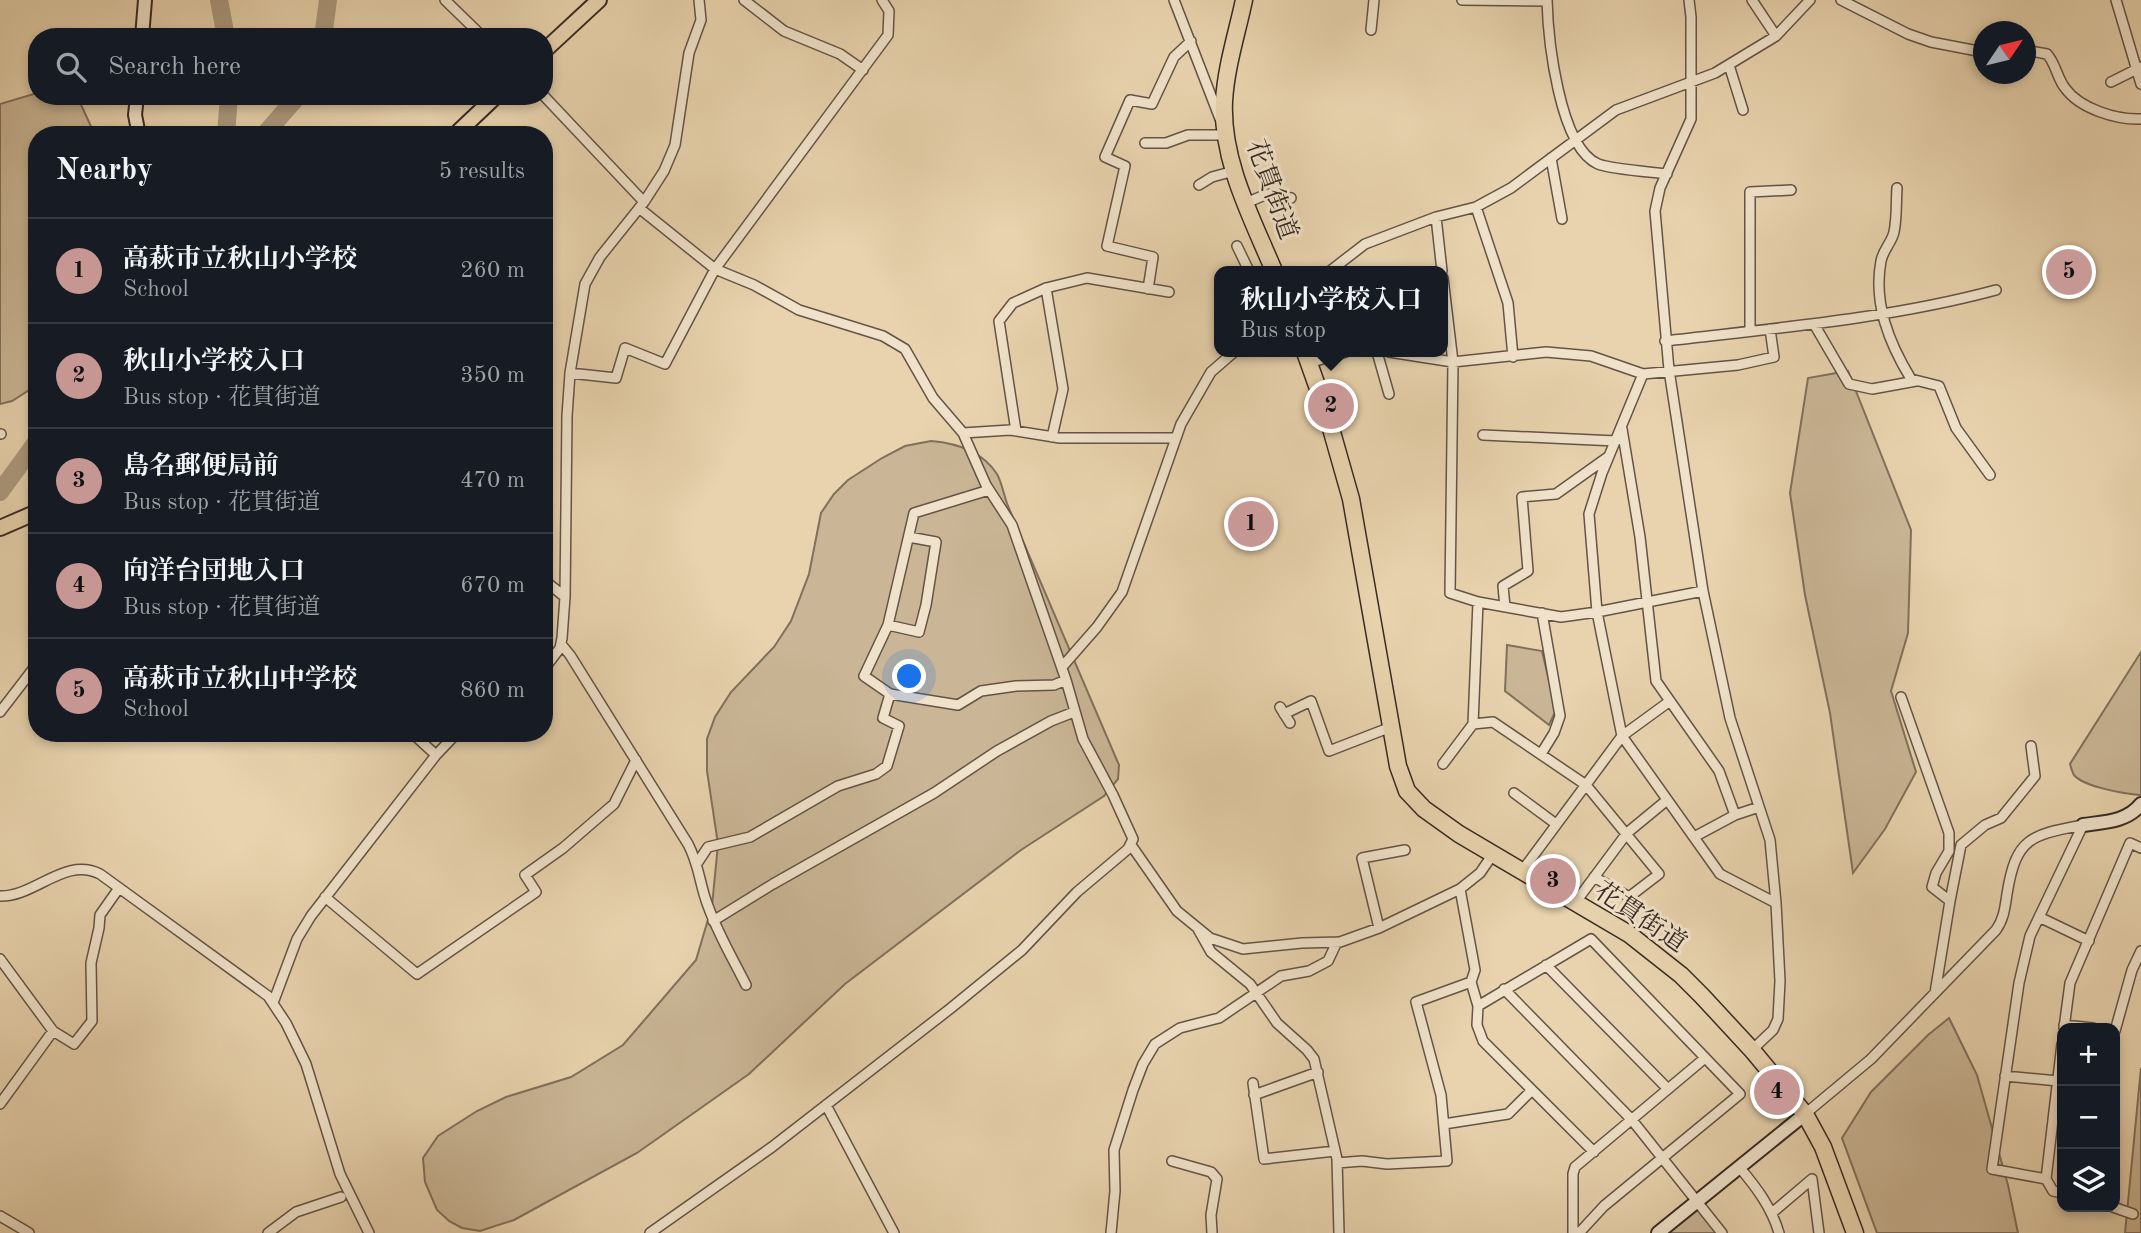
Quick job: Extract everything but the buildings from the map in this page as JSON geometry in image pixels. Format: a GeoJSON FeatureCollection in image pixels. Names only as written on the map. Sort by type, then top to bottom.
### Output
{"type":"FeatureCollection","features":[{"type":"Feature","properties":{"kind":"highway","name":"花貫街道"},"geometry":{"type":"LineString","coordinates":[[1244,0],[1227,78],[1225,132],[1234,171],[1272,266]]}},
{"type":"Feature","properties":{"kind":"highway","name":"花貫街道"},"geometry":{"type":"LineString","coordinates":[[1307,357],[1326,411],[1351,499],[1391,727],[1401,779],[1407,791],[1437,819],[1629,934],[1702,996],[1752,1050],[1805,1114],[1823,1147],[1855,1233]]}},
{"type":"Feature","properties":{"kind":"main road"},"geometry":{"type":"LineString","coordinates":[[553,43],[599,0]]}},
{"type":"Feature","properties":{"kind":"main road"},"geometry":{"type":"LineString","coordinates":[[464,126],[487,105]]}},
{"type":"Feature","properties":{"kind":"main road"},"geometry":{"type":"LineString","coordinates":[[0,528],[28,516]]}},
{"type":"Feature","properties":{"kind":"street"},"geometry":{"type":"LineString","coordinates":[[143,28],[145,0]]}},
{"type":"Feature","properties":{"kind":"street"},"geometry":{"type":"LineString","coordinates":[[445,0],[474,28]]}},
{"type":"Feature","properties":{"kind":"street"},"geometry":{"type":"LineString","coordinates":[[553,656],[561,644],[565,597],[567,416],[570,373],[582,300],[588,277],[600,257],[642,205],[664,171],[675,145],[689,53],[701,20],[699,0]]}},
{"type":"Feature","properties":{"kind":"street"},"geometry":{"type":"LineString","coordinates":[[744,0],[784,31],[840,54],[863,70]]}},
{"type":"Feature","properties":{"kind":"street"},"geometry":{"type":"LineString","coordinates":[[570,373],[616,378],[625,348],[665,364],[715,269],[888,35],[889,11],[882,0]]}},
{"type":"Feature","properties":{"kind":"street"},"geometry":{"type":"LineString","coordinates":[[1145,143],[1166,143],[1188,135],[1225,132],[1174,0]]}},
{"type":"Feature","properties":{"kind":"street"},"geometry":{"type":"LineString","coordinates":[[1371,30],[1374,0]]}},
{"type":"Feature","properties":{"kind":"street"},"geometry":{"type":"LineString","coordinates":[[1462,0],[1547,0],[1548,31],[1563,112],[1575,142],[1598,164],[1667,174]]}},
{"type":"Feature","properties":{"kind":"street"},"geometry":{"type":"LineString","coordinates":[[1689,0],[1691,119],[1660,188],[1655,211],[1665,341],[1703,591],[1730,718],[1770,840],[1780,981],[1778,1019],[1773,1030],[1752,1050]]}},
{"type":"Feature","properties":{"kind":"street"},"geometry":{"type":"LineString","coordinates":[[1752,0],[1776,36]]}},
{"type":"Feature","properties":{"kind":"street"},"geometry":{"type":"LineString","coordinates":[[1337,266],[1365,244],[1436,218],[1476,207],[1511,188],[1616,110],[1691,84],[1729,65],[1776,36],[1810,0]]}},
{"type":"Feature","properties":{"kind":"street"},"geometry":{"type":"LineString","coordinates":[[1841,0],[1908,34],[1931,42],[1973,50]]}},
{"type":"Feature","properties":{"kind":"street"},"geometry":{"type":"LineString","coordinates":[[2116,0],[2139,68],[2141,84]]}},
{"type":"Feature","properties":{"kind":"street"},"geometry":{"type":"LineString","coordinates":[[1148,289],[1153,257],[1107,246],[1125,166],[1105,157],[1129,100],[1152,104],[1174,57],[1191,41]]}},
{"type":"Feature","properties":{"kind":"street"},"geometry":{"type":"LineString","coordinates":[[2036,51],[2047,54],[2065,89],[2079,101],[2117,117],[2141,119]]}},
{"type":"Feature","properties":{"kind":"street"},"geometry":{"type":"LineString","coordinates":[[1729,65],[1743,110]]}},
{"type":"Feature","properties":{"kind":"street"},"geometry":{"type":"LineString","coordinates":[[2111,82],[2139,68]]}},
{"type":"Feature","properties":{"kind":"street"},"geometry":{"type":"LineString","coordinates":[[136,105],[137,126]]}},
{"type":"Feature","properties":{"kind":"street"},"geometry":{"type":"LineString","coordinates":[[552,105],[642,205],[715,269],[754,285],[799,310],[883,336],[905,349],[933,398],[963,433],[989,490],[1019,542],[1087,748],[1131,832],[1131,845],[1177,911],[1197,928],[1221,943],[1243,949],[1337,942],[1379,928],[1461,890],[1480,873],[1493,854]]}},
{"type":"Feature","properties":{"kind":"street"},"geometry":{"type":"LineString","coordinates":[[1551,158],[1562,219]]}},
{"type":"Feature","properties":{"kind":"street"},"geometry":{"type":"LineString","coordinates":[[1199,185],[1212,177],[1234,171]]}},
{"type":"Feature","properties":{"kind":"street"},"geometry":{"type":"LineString","coordinates":[[1897,188],[1894,233],[1881,258],[1878,282],[1882,314],[1896,354],[1910,379],[1939,386],[1956,428],[1990,475]]}},
{"type":"Feature","properties":{"kind":"street"},"geometry":{"type":"LineString","coordinates":[[1750,331],[1750,192],[1791,190]]}},
{"type":"Feature","properties":{"kind":"street"},"geometry":{"type":"LineString","coordinates":[[1246,203],[1267,194],[1292,198]]}},
{"type":"Feature","properties":{"kind":"street"},"geometry":{"type":"LineString","coordinates":[[1476,207],[1508,303],[1513,357]]}},
{"type":"Feature","properties":{"kind":"street"},"geometry":{"type":"LineString","coordinates":[[1436,218],[1441,266]]}},
{"type":"Feature","properties":{"kind":"street"},"geometry":{"type":"LineString","coordinates":[[1237,246],[1247,266]]}},
{"type":"Feature","properties":{"kind":"street"},"geometry":{"type":"LineString","coordinates":[[1016,431],[999,321],[1013,303],[1046,288],[1087,278],[1170,292]]}},
{"type":"Feature","properties":{"kind":"street"},"geometry":{"type":"LineString","coordinates":[[1046,288],[1063,389],[1052,437]]}},
{"type":"Feature","properties":{"kind":"street"},"geometry":{"type":"LineString","coordinates":[[1665,341],[1882,314],[1944,304],[1996,290]]}},
{"type":"Feature","properties":{"kind":"street"},"geometry":{"type":"LineString","coordinates":[[1448,320],[1453,362],[1450,593],[1478,602],[1561,617],[1703,591]]}},
{"type":"Feature","properties":{"kind":"street"},"geometry":{"type":"LineString","coordinates":[[1814,324],[1849,384],[1872,389],[1918,381]]}},
{"type":"Feature","properties":{"kind":"street"},"geometry":{"type":"LineString","coordinates":[[1422,357],[1453,362],[1546,352],[1591,356],[1643,374],[1738,365],[1774,357],[1770,329]]}},
{"type":"Feature","properties":{"kind":"street"},"geometry":{"type":"LineString","coordinates":[[1062,667],[1097,627],[1122,592],[1176,438],[1205,380],[1228,357]]}},
{"type":"Feature","properties":{"kind":"street"},"geometry":{"type":"LineString","coordinates":[[1378,357],[1389,394]]}},
{"type":"Feature","properties":{"kind":"street"},"geometry":{"type":"LineString","coordinates":[[1643,374],[1609,456],[1589,514],[1597,612],[1622,736],[1720,874],[1776,903]]}},
{"type":"Feature","properties":{"kind":"street"},"geometry":{"type":"LineString","coordinates":[[1622,427],[1640,537],[1656,681],[1719,771],[1735,816]]}},
{"type":"Feature","properties":{"kind":"street"},"geometry":{"type":"LineString","coordinates":[[963,433],[1016,431],[1052,437],[1176,438]]}},
{"type":"Feature","properties":{"kind":"street"},"geometry":{"type":"LineString","coordinates":[[1483,435],[1616,441]]}},
{"type":"Feature","properties":{"kind":"street"},"geometry":{"type":"LineString","coordinates":[[1505,607],[1503,586],[1528,571],[1522,497],[1556,494],[1609,456]]}},
{"type":"Feature","properties":{"kind":"street"},"geometry":{"type":"LineString","coordinates":[[989,490],[914,513],[888,625],[864,676],[890,694],[958,705],[981,691],[1016,686],[1054,685],[1066,680]]}},
{"type":"Feature","properties":{"kind":"street"},"geometry":{"type":"LineString","coordinates":[[888,625],[919,632],[926,605],[936,542],[909,537]]}},
{"type":"Feature","properties":{"kind":"street"},"geometry":{"type":"LineString","coordinates":[[553,587],[565,597]]}},
{"type":"Feature","properties":{"kind":"street"},"geometry":{"type":"LineString","coordinates":[[1443,764],[1473,724],[1478,602]]}},
{"type":"Feature","properties":{"kind":"street"},"geometry":{"type":"LineString","coordinates":[[1541,754],[1554,733],[1560,716],[1542,613]]}},
{"type":"Feature","properties":{"kind":"street"},"geometry":{"type":"LineString","coordinates":[[561,644],[675,820],[698,862],[703,893],[713,921],[747,985]]}},
{"type":"Feature","properties":{"kind":"street"},"geometry":{"type":"LineString","coordinates":[[0,712],[28,676]]}},
{"type":"Feature","properties":{"kind":"street"},"geometry":{"type":"LineString","coordinates":[[698,862],[708,847],[750,837],[838,786],[876,774],[887,766],[899,726],[883,718],[890,694]]}},
{"type":"Feature","properties":{"kind":"street"},"geometry":{"type":"LineString","coordinates":[[1901,697],[1950,833],[1949,851],[1936,873],[1932,887],[1950,901]]}},
{"type":"Feature","properties":{"kind":"street"},"geometry":{"type":"LineString","coordinates":[[1290,723],[1282,710],[1311,701],[1329,751],[1391,727]]}},
{"type":"Feature","properties":{"kind":"street"},"geometry":{"type":"LineString","coordinates":[[1522,871],[1622,736],[1670,701]]}},
{"type":"Feature","properties":{"kind":"street"},"geometry":{"type":"LineString","coordinates":[[713,921],[934,793],[997,751],[1074,712]]}},
{"type":"Feature","properties":{"kind":"street"},"geometry":{"type":"LineString","coordinates":[[1473,724],[1493,722],[1586,785],[1659,874],[1629,897],[1594,877]]}},
{"type":"Feature","properties":{"kind":"street"},"geometry":{"type":"LineString","coordinates":[[422,742],[436,755]]}},
{"type":"Feature","properties":{"kind":"street"},"geometry":{"type":"LineString","coordinates":[[273,1003],[297,939],[325,897],[448,742]]}},
{"type":"Feature","properties":{"kind":"street"},"geometry":{"type":"LineString","coordinates":[[1935,995],[1961,845],[1984,824],[2001,818],[2035,776],[2031,746]]}},
{"type":"Feature","properties":{"kind":"street"},"geometry":{"type":"LineString","coordinates":[[325,897],[417,974],[536,892],[525,875],[563,848],[614,804],[636,760]]}},
{"type":"Feature","properties":{"kind":"street"},"geometry":{"type":"LineString","coordinates":[[1514,793],[1556,824]]}},
{"type":"Feature","properties":{"kind":"street"},"geometry":{"type":"LineString","coordinates":[[1575,903],[1627,833],[1667,800]]}},
{"type":"Feature","properties":{"kind":"street"},"geometry":{"type":"LineString","coordinates":[[1658,1233],[1871,1059],[1935,995],[2001,923],[2011,872],[2022,847],[2034,837],[2046,832],[2116,820],[2129,815],[2141,804]]}},
{"type":"Feature","properties":{"kind":"street"},"geometry":{"type":"LineString","coordinates":[[1694,838],[1735,816],[1759,807]]}},
{"type":"Feature","properties":{"kind":"street"},"geometry":{"type":"LineString","coordinates":[[2046,1180],[1992,1169],[2019,983],[2030,936],[2083,824]]}},
{"type":"Feature","properties":{"kind":"street"},"geometry":{"type":"LineString","coordinates":[[2065,1023],[2070,983],[2130,843],[2141,848]]}},
{"type":"Feature","properties":{"kind":"street"},"geometry":{"type":"LineString","coordinates":[[650,1233],[772,1147],[1022,950],[1077,891],[1131,845]]}},
{"type":"Feature","properties":{"kind":"street"},"geometry":{"type":"LineString","coordinates":[[1379,928],[1363,858],[1405,850]]}},
{"type":"Feature","properties":{"kind":"street"},"geometry":{"type":"LineString","coordinates":[[0,905],[4,896],[25,892],[77,869],[96,872],[264,992],[295,1040],[306,1064],[340,1174],[369,1233]]}},
{"type":"Feature","properties":{"kind":"street"},"geometry":{"type":"LineString","coordinates":[[0,959],[53,1031],[74,1044],[92,1021],[90,963],[100,915],[119,888]]}},
{"type":"Feature","properties":{"kind":"street"},"geometry":{"type":"LineString","coordinates":[[1461,890],[1475,970],[1471,982],[1478,1006],[1477,1026],[1481,1037],[1594,1152]]}},
{"type":"Feature","properties":{"kind":"street"},"geometry":{"type":"LineString","coordinates":[[2039,917],[2088,941]]}},
{"type":"Feature","properties":{"kind":"street"},"geometry":{"type":"LineString","coordinates":[[1197,928],[1212,952],[1250,984],[1277,1023],[1311,1054],[1318,1072],[1337,1163],[1339,1233]]}},
{"type":"Feature","properties":{"kind":"street"},"geometry":{"type":"LineString","coordinates":[[1478,1006],[1591,939],[1740,1094],[1592,1216],[1578,1233]]}},
{"type":"Feature","properties":{"kind":"street"},"geometry":{"type":"LineString","coordinates":[[1111,1233],[1115,1191],[1114,1150],[1133,1090],[1155,1044],[1180,1028],[1219,1018],[1281,976],[1309,971],[1328,961],[1337,942]]}},
{"type":"Feature","properties":{"kind":"street"},"geometry":{"type":"LineString","coordinates":[[2117,1023],[2132,970],[2141,951]]}},
{"type":"Feature","properties":{"kind":"street"},"geometry":{"type":"LineString","coordinates":[[1546,965],[1668,1089]]}},
{"type":"Feature","properties":{"kind":"street"},"geometry":{"type":"LineString","coordinates":[[1337,1163],[1447,1161],[1441,1095],[1416,1002],[1471,982]]}},
{"type":"Feature","properties":{"kind":"street"},"geometry":{"type":"LineString","coordinates":[[1504,989],[1632,1120],[1722,1233]]}},
{"type":"Feature","properties":{"kind":"street"},"geometry":{"type":"LineString","coordinates":[[0,1104],[53,1031]]}},
{"type":"Feature","properties":{"kind":"street"},"geometry":{"type":"LineString","coordinates":[[1573,1233],[1575,1167],[1705,1058]]}},
{"type":"Feature","properties":{"kind":"street"},"geometry":{"type":"LineString","coordinates":[[1254,1095],[1318,1072]]}},
{"type":"Feature","properties":{"kind":"street"},"geometry":{"type":"LineString","coordinates":[[2005,1076],[2057,1081]]}},
{"type":"Feature","properties":{"kind":"street"},"geometry":{"type":"LineString","coordinates":[[1253,1083],[1264,1159],[1335,1151]]}},
{"type":"Feature","properties":{"kind":"street"},"geometry":{"type":"LineString","coordinates":[[2057,1086],[2046,1180],[2053,1191],[2057,1192]]}},
{"type":"Feature","properties":{"kind":"street"},"geometry":{"type":"LineString","coordinates":[[1444,1124],[1508,1114],[1532,1090]]}},
{"type":"Feature","properties":{"kind":"street"},"geometry":{"type":"LineString","coordinates":[[826,1105],[894,1233]]}},
{"type":"Feature","properties":{"kind":"street"},"geometry":{"type":"LineString","coordinates":[[1172,1161],[1210,1171],[1217,1179],[1211,1215],[1212,1233]]}},
{"type":"Feature","properties":{"kind":"street"},"geometry":{"type":"LineString","coordinates":[[1740,1168],[1758,1189],[1772,1213],[1779,1233]]}},
{"type":"Feature","properties":{"kind":"street"},"geometry":{"type":"LineString","coordinates":[[1772,1213],[1812,1179],[1819,1233]]}},
{"type":"Feature","properties":{"kind":"street"},"geometry":{"type":"LineString","coordinates":[[268,1233],[296,1212],[341,1198]]}},
{"type":"Feature","properties":{"kind":"street"},"geometry":{"type":"LineString","coordinates":[[2120,1209],[2133,1214]]}},
{"type":"Feature","properties":{"kind":"street"},"geometry":{"type":"LineString","coordinates":[[0,1216],[29,1233]]}},
{"type":"Feature","properties":{"kind":"shaded area"},"geometry":{"type":"Polygon","coordinates":[[[28,96],[28,105],[81,105],[91,126],[28,126],[28,391],[12,401],[0,404],[0,104],[28,96]]]}},
{"type":"Feature","properties":{"kind":"shaded area"},"geometry":{"type":"Polygon","coordinates":[[[1848,371],[1911,530],[1908,633],[1891,691],[1916,772],[1885,829],[1853,873],[1830,713],[1805,595],[1790,493],[1808,378],[1848,371]]]}},
{"type":"Feature","properties":{"kind":"shaded area"},"geometry":{"type":"Polygon","coordinates":[[[931,441],[950,444],[976,454],[997,474],[1008,506],[1119,765],[1118,779],[1104,796],[1021,850],[845,984],[749,1074],[637,1153],[514,1220],[480,1231],[462,1228],[449,1221],[437,1210],[425,1182],[423,1158],[438,1136],[477,1111],[506,1097],[571,1077],[623,1045],[696,960],[712,906],[718,844],[707,771],[707,739],[715,717],[731,692],[774,647],[791,621],[809,574],[821,513],[834,494],[848,480],[882,458],[905,446],[931,441]]]}},
{"type":"Feature","properties":{"kind":"shaded area"},"geometry":{"type":"Polygon","coordinates":[[[1507,645],[1542,651],[1556,710],[1549,725],[1505,691],[1507,645]]]}},
{"type":"Feature","properties":{"kind":"shaded area"},"geometry":{"type":"Polygon","coordinates":[[[2141,652],[2141,795],[2086,783],[2074,775],[2070,764],[2141,652]]]}},
{"type":"Feature","properties":{"kind":"shaded area"},"geometry":{"type":"Polygon","coordinates":[[[1949,1018],[1977,1075],[2008,1185],[2018,1233],[1877,1233],[1842,1138],[1871,1092],[1928,1035],[1949,1018]]]}},
{"type":"Feature","properties":{"kind":"shaded area"},"geometry":{"type":"Polygon","coordinates":[[[2141,1068],[2141,1233],[2125,1233],[2141,1068]]]}},
{"type":"Feature","properties":{"kind":"shaded area"},"geometry":{"type":"Polygon","coordinates":[[[1698,1202],[1722,1233],[1658,1233],[1698,1202]]]}},
{"type":"Feature","properties":{"kind":"waterway"},"geometry":{"type":"LineString","coordinates":[[219,0],[224,28]]}},
{"type":"Feature","properties":{"kind":"waterway"},"geometry":{"type":"LineString","coordinates":[[324,28],[328,0]]}},
{"type":"Feature","properties":{"kind":"waterway"},"geometry":{"type":"LineString","coordinates":[[227,126],[228,105]]}},
{"type":"Feature","properties":{"kind":"waterway"},"geometry":{"type":"LineString","coordinates":[[272,126],[290,105]]}},
{"type":"Feature","properties":{"kind":"waterway"},"geometry":{"type":"LineString","coordinates":[[0,492],[28,453]]}},
{"type":"Feature","properties":{"kind":"place","name":"高萩市立秋山中学校"},"geometry":{"type":"Point","coordinates":[2069,272]}},
{"type":"Feature","properties":{"kind":"place","name":"秋山小学校入口"},"geometry":{"type":"Point","coordinates":[1331,406]}},
{"type":"Feature","properties":{"kind":"place","name":"高萩市立秋山小学校"},"geometry":{"type":"Point","coordinates":[1251,524]}},
{"type":"Feature","properties":{"kind":"place","name":"島名郵便局前"},"geometry":{"type":"Point","coordinates":[1553,881]}},
{"type":"Feature","properties":{"kind":"place","name":"向洋台団地入口"},"geometry":{"type":"Point","coordinates":[1777,1092]}}]}
